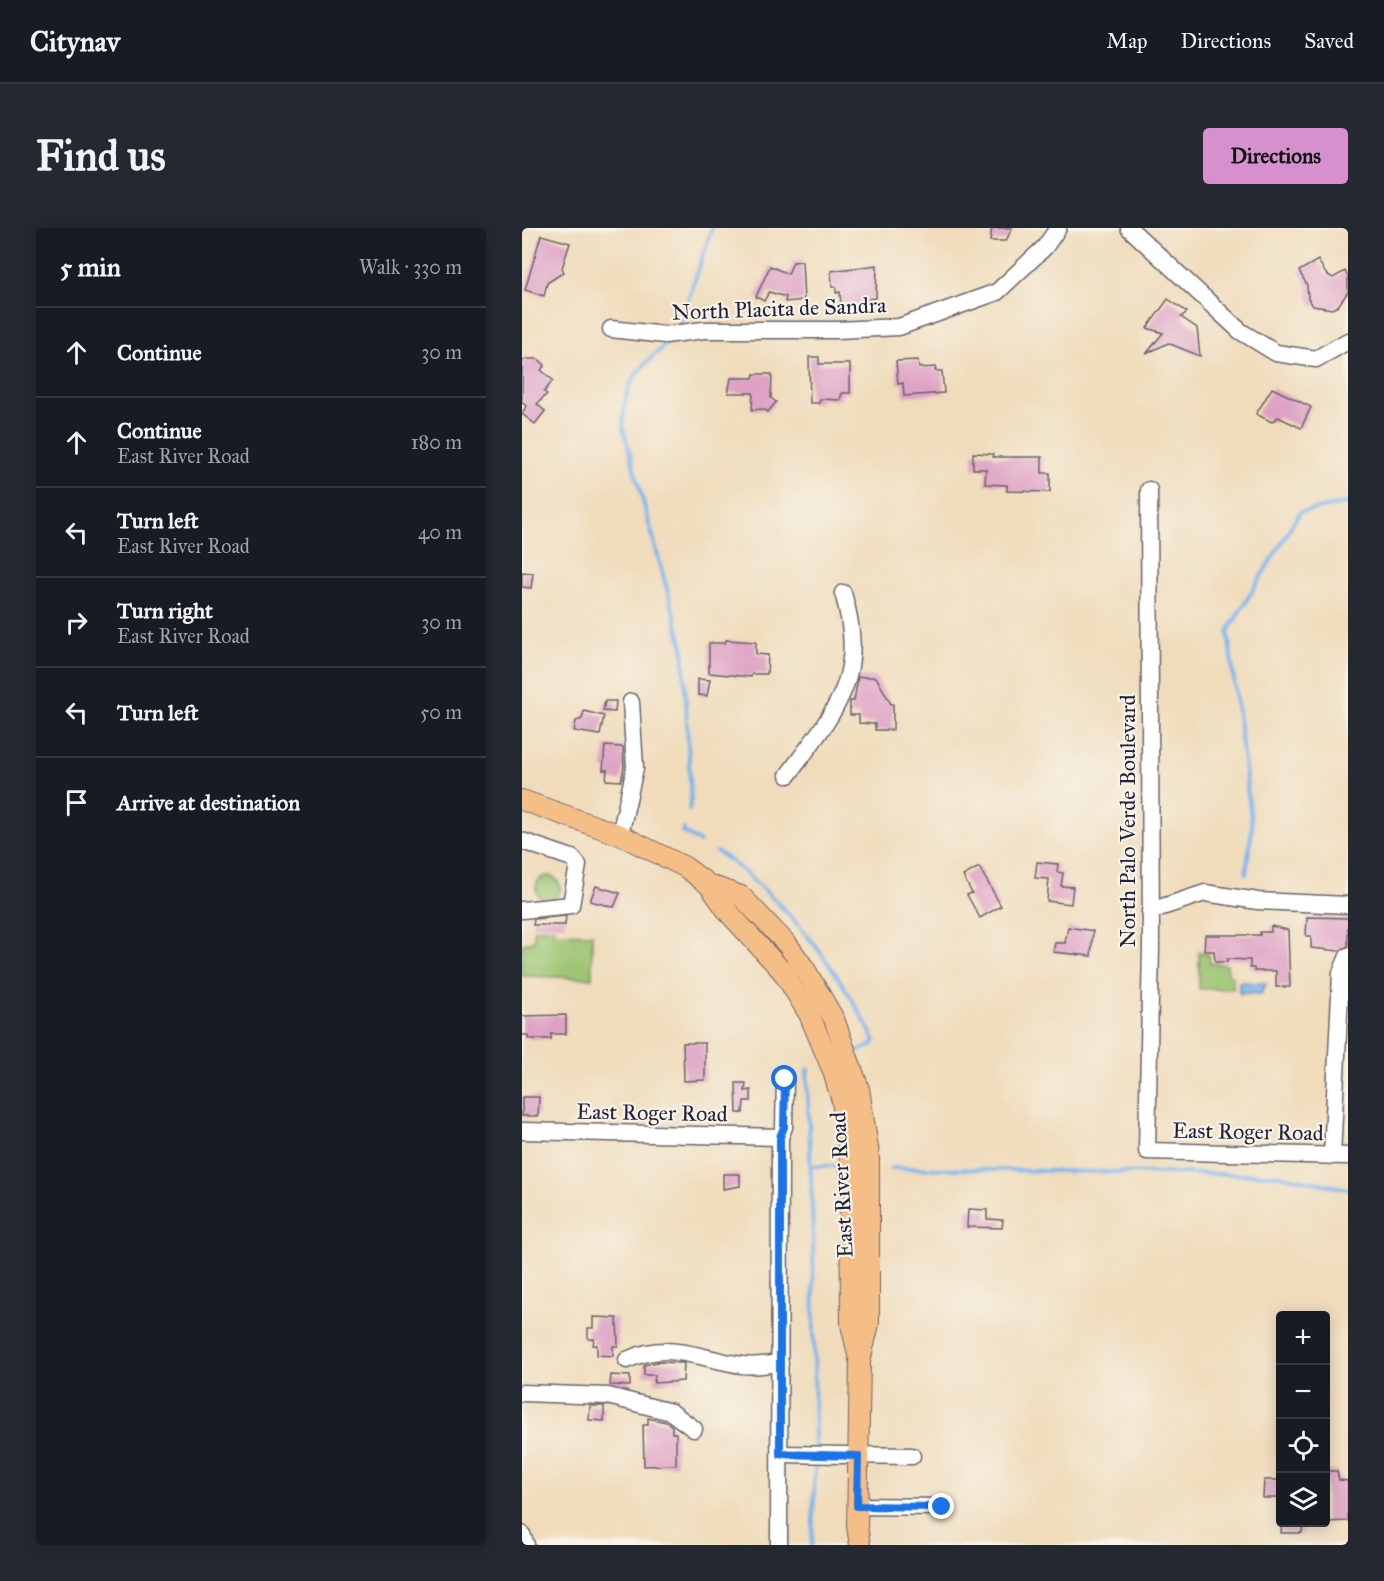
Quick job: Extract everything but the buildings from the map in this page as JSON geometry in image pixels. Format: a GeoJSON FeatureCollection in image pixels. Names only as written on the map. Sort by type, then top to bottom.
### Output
{"type":"FeatureCollection","features":[{"type":"Feature","properties":{"kind":"main road","name":"East River Road"},"geometry":{"type":"LineString","coordinates":[[523,804],[620,835],[685,867],[710,885],[741,896],[787,944],[822,996],[853,1067],[865,1116],[870,1173],[869,1324],[860,1361],[856,1539]]}},
{"type":"Feature","properties":{"kind":"street","name":"North Placita de Sandra"},"geometry":{"type":"LineString","coordinates":[[611,329],[665,336],[704,330],[837,330],[898,327],[998,292],[1045,247],[1058,228]]}},
{"type":"Feature","properties":{"kind":"street"},"geometry":{"type":"LineString","coordinates":[[1129,228],[1240,331],[1276,353],[1316,359],[1348,341]]}},
{"type":"Feature","properties":{"kind":"street","name":"North Palo Verde Boulevard"},"geometry":{"type":"LineString","coordinates":[[1146,1151],[1150,911],[1149,490]]}},
{"type":"Feature","properties":{"kind":"street"},"geometry":{"type":"LineString","coordinates":[[788,775],[825,724],[847,684],[853,656],[851,620],[843,593]]}},
{"type":"Feature","properties":{"kind":"street"},"geometry":{"type":"LineString","coordinates":[[620,835],[635,768],[631,702]]}},
{"type":"Feature","properties":{"kind":"street"},"geometry":{"type":"LineString","coordinates":[[522,841],[572,858],[578,865],[571,905],[522,910]]}},
{"type":"Feature","properties":{"kind":"street"},"geometry":{"type":"LineString","coordinates":[[1150,911],[1205,893],[1258,901],[1348,905]]}},
{"type":"Feature","properties":{"kind":"street"},"geometry":{"type":"LineString","coordinates":[[1340,1156],[1344,975],[1348,956]]}},
{"type":"Feature","properties":{"kind":"street"},"geometry":{"type":"LineString","coordinates":[[779,1545],[780,1137],[784,1127],[785,1079]]}},
{"type":"Feature","properties":{"kind":"street","name":"East Roger Road"},"geometry":{"type":"LineString","coordinates":[[522,1131],[780,1137]]}},
{"type":"Feature","properties":{"kind":"street","name":"East Roger Road"},"geometry":{"type":"LineString","coordinates":[[1146,1151],[1340,1156]]}},
{"type":"Feature","properties":{"kind":"street"},"geometry":{"type":"LineString","coordinates":[[627,1360],[644,1352],[668,1350],[706,1355],[743,1365],[780,1363]]}},
{"type":"Feature","properties":{"kind":"street"},"geometry":{"type":"LineString","coordinates":[[522,1393],[608,1396],[672,1412],[694,1429]]}},
{"type":"Feature","properties":{"kind":"street"},"geometry":{"type":"LineString","coordinates":[[780,1454],[912,1456]]}},
{"type":"Feature","properties":{"kind":"street"},"geometry":{"type":"LineString","coordinates":[[857,1506],[942,1507]]}},
{"type":"Feature","properties":{"kind":"street"},"geometry":{"type":"LineString","coordinates":[[522,1534],[526,1545]]}},
{"type":"Feature","properties":{"kind":"green space"},"geometry":{"type":"Polygon","coordinates":[[[548,876],[553,877],[559,883],[559,893],[553,899],[548,900],[543,899],[537,893],[536,888],[537,883],[543,877],[548,876]]]}},
{"type":"Feature","properties":{"kind":"green space"},"geometry":{"type":"Polygon","coordinates":[[[554,928],[554,933],[592,934],[592,978],[522,976],[522,945],[534,940],[534,929],[554,928]]]}},
{"type":"Feature","properties":{"kind":"green space"},"geometry":{"type":"Polygon","coordinates":[[[1199,952],[1209,954],[1210,963],[1227,965],[1228,973],[1233,978],[1233,989],[1199,989],[1199,952]]]}},
{"type":"Feature","properties":{"kind":"water"},"geometry":{"type":"Polygon","coordinates":[[[1239,982],[1266,983],[1265,988],[1262,988],[1262,994],[1239,993],[1239,982]]]}},
{"type":"Feature","properties":{"kind":"waterway"},"geometry":{"type":"LineString","coordinates":[[678,330],[712,228]]}},
{"type":"Feature","properties":{"kind":"waterway"},"geometry":{"type":"LineString","coordinates":[[670,340],[640,369],[629,387],[623,428],[683,647],[691,800],[689,810]]}},
{"type":"Feature","properties":{"kind":"waterway"},"geometry":{"type":"LineString","coordinates":[[1246,874],[1252,827],[1228,631],[1300,512],[1348,503]]}},
{"type":"Feature","properties":{"kind":"waterway"},"geometry":{"type":"LineString","coordinates":[[684,829],[683,832],[700,842]]}},
{"type":"Feature","properties":{"kind":"waterway"},"geometry":{"type":"LineString","coordinates":[[717,852],[739,868],[778,903],[825,958],[875,1041],[871,1046],[858,1051]]}},
{"type":"Feature","properties":{"kind":"waterway"},"geometry":{"type":"LineString","coordinates":[[809,1070],[807,1070],[813,1233],[815,1446]]}},
{"type":"Feature","properties":{"kind":"waterway"},"geometry":{"type":"LineString","coordinates":[[811,1166],[840,1166]]}},
{"type":"Feature","properties":{"kind":"waterway"},"geometry":{"type":"LineString","coordinates":[[891,1168],[1278,1175],[1348,1189]]}},
{"type":"Feature","properties":{"kind":"waterway"},"geometry":{"type":"LineString","coordinates":[[812,1545],[815,1465]]}},
{"type":"Feature","properties":{"kind":"route"},"geometry":{"type":"LineString","coordinates":[[785,1079],[784,1127],[780,1137],[780,1454],[858,1456],[857,1506],[942,1507]]}}]}
